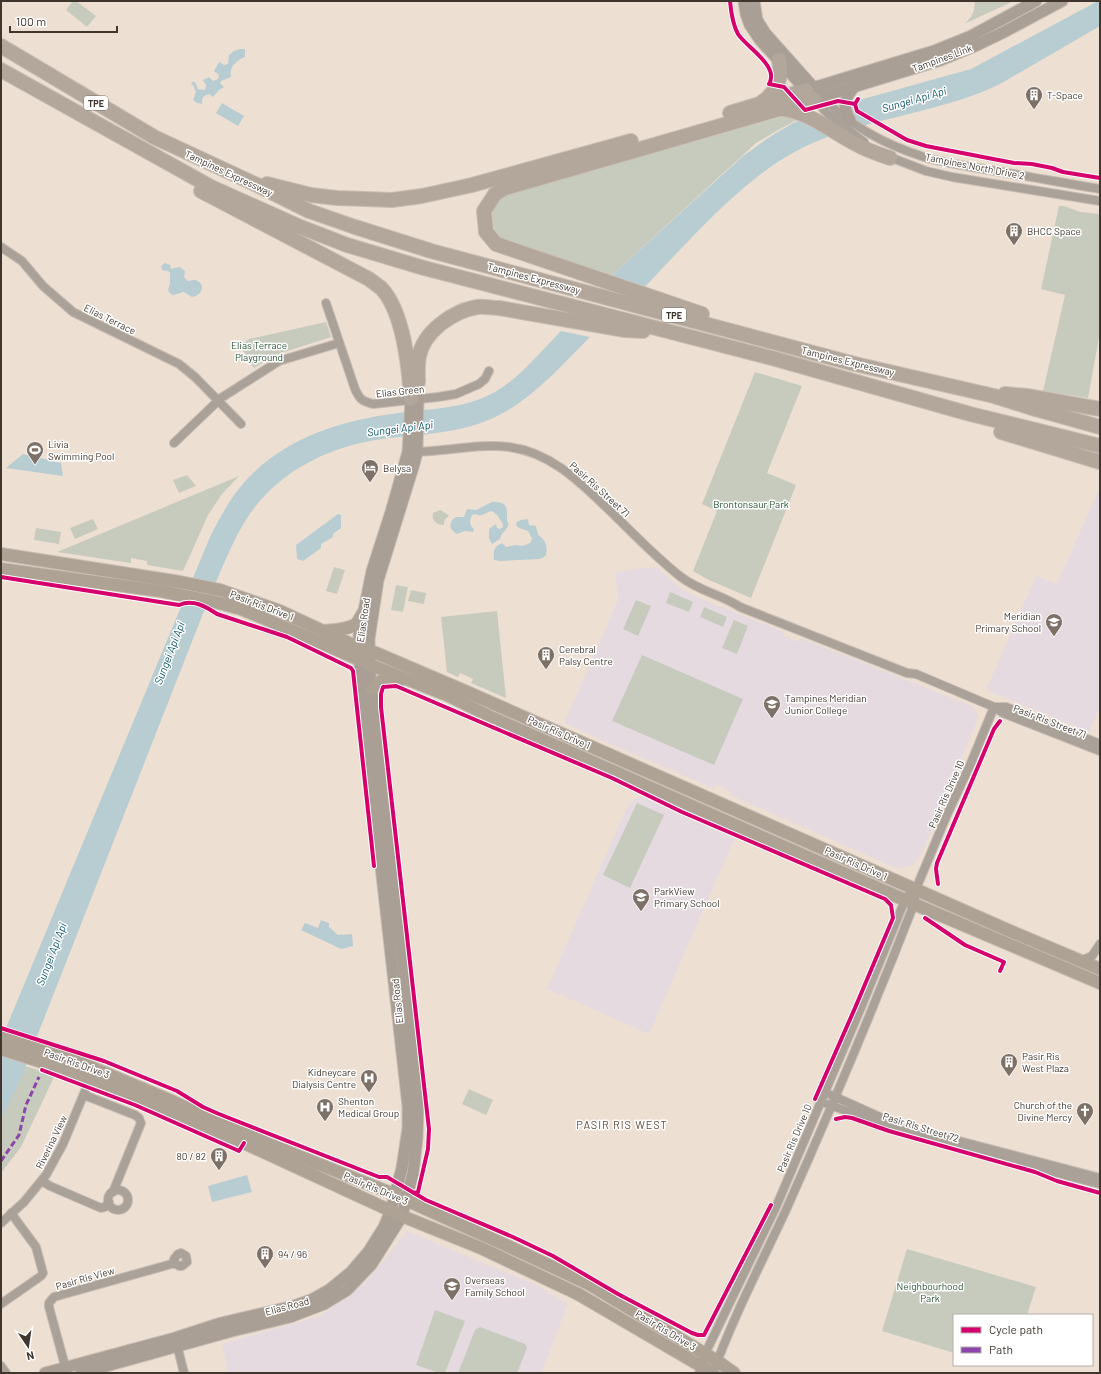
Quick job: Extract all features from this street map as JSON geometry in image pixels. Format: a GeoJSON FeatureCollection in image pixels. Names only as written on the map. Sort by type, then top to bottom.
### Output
{"type":"FeatureCollection","features":[{"type":"Feature","properties":{"kind":"highway","name":"Tampines Expressway"},"geometry":{"type":"LineString","coordinates":[[1,46],[154,137],[309,211],[355,227],[431,251],[856,364],[994,396],[1100,427]]}},
{"type":"Feature","properties":{"kind":"highway"},"geometry":{"type":"LineString","coordinates":[[759,104],[771,96],[780,79],[781,68],[779,60]]}},
{"type":"Feature","properties":{"kind":"highway","name":"Tampines Expressway"},"geometry":{"type":"LineString","coordinates":[[1,70],[211,187],[298,226],[347,245],[424,268],[682,334],[970,414],[1100,446]]}},
{"type":"Feature","properties":{"kind":"highway"},"geometry":{"type":"LineString","coordinates":[[255,184],[266,183],[311,195],[337,198],[392,200],[422,196],[520,172],[759,104],[816,96]]}},
{"type":"Feature","properties":{"kind":"highway"},"geometry":{"type":"LineString","coordinates":[[816,96],[780,109],[504,188],[495,194],[484,211],[486,232],[496,244],[819,354]]}},
{"type":"Feature","properties":{"kind":"highway"},"geometry":{"type":"LineString","coordinates":[[780,109],[803,114],[848,136],[873,153],[890,158]]}},
{"type":"Feature","properties":{"kind":"highway"},"geometry":{"type":"LineString","coordinates":[[78,114],[204,193],[369,279],[382,289],[391,304],[399,324],[409,368],[414,405]]}},
{"type":"Feature","properties":{"kind":"highway"},"geometry":{"type":"LineString","coordinates":[[414,405],[419,356],[424,342],[438,326],[449,317],[464,310],[478,307],[499,308],[625,330],[682,334]]}},
{"type":"Feature","properties":{"kind":"highway"},"geometry":{"type":"LineString","coordinates":[[852,380],[968,422],[1100,462]]}},
{"type":"Feature","properties":{"kind":"highway"},"geometry":{"type":"LineString","coordinates":[[994,396],[1010,394],[1100,409]]}},
{"type":"Feature","properties":{"kind":"main road","name":"Tampines North Drive 2"},"geometry":{"type":"LineString","coordinates":[[744,1],[746,14],[750,25],[760,40],[816,96]]}},
{"type":"Feature","properties":{"kind":"main road","name":"Tampines North Drive 2"},"geometry":{"type":"LineString","coordinates":[[754,1],[757,20],[765,33],[816,96]]}},
{"type":"Feature","properties":{"kind":"main road","name":"Tampines Link"},"geometry":{"type":"LineString","coordinates":[[816,96],[890,65],[948,46],[971,36],[1036,1]]}},
{"type":"Feature","properties":{"kind":"main road","name":"Tampines Link"},"geometry":{"type":"LineString","coordinates":[[816,96],[854,87],[941,60],[975,46],[1062,1]]}},
{"type":"Feature","properties":{"kind":"main road"},"geometry":{"type":"LineString","coordinates":[[948,46],[952,49],[957,49],[975,46]]}},
{"type":"Feature","properties":{"kind":"main road"},"geometry":{"type":"LineString","coordinates":[[850,120],[846,113],[845,102],[849,93],[854,87]]}},
{"type":"Feature","properties":{"kind":"main road","name":"Elias Road"},"geometry":{"type":"LineString","coordinates":[[176,1343],[221,1323],[294,1306],[311,1300],[329,1290],[351,1272],[369,1251],[384,1227],[391,1210],[402,1168],[408,1128],[408,1106],[369,759],[364,655],[378,580],[414,464],[414,405]]}},
{"type":"Feature","properties":{"kind":"main road","name":"Elias Road"},"geometry":{"type":"LineString","coordinates":[[81,1373],[176,1343],[232,1332],[290,1317],[324,1304],[346,1290],[371,1265],[402,1216],[413,1173],[418,1138],[418,1106],[401,947],[383,804],[372,689],[359,635],[372,571],[413,447]]}},
{"type":"Feature","properties":{"kind":"main road","name":"Pasir Ris Drive 1"},"geometry":{"type":"LineString","coordinates":[[1,554],[180,582],[220,590],[280,611],[350,644],[364,655],[426,687],[616,773],[909,902],[1100,982]]}},
{"type":"Feature","properties":{"kind":"main road","name":"Pasir Ris Drive 1"},"geometry":{"type":"LineString","coordinates":[[1,569],[175,594],[215,602],[241,610],[467,692],[1010,931],[1100,969]]}},
{"type":"Feature","properties":{"kind":"main road"},"geometry":{"type":"LineString","coordinates":[[324,631],[341,629],[356,624],[363,613]]}},
{"type":"Feature","properties":{"kind":"main road"},"geometry":{"type":"LineString","coordinates":[[372,689],[379,681],[392,678],[408,684],[426,687]]}},
{"type":"Feature","properties":{"kind":"main road","name":"Pasir Ris Drive 3"},"geometry":{"type":"LineString","coordinates":[[1,1037],[70,1065],[167,1099],[264,1142],[395,1195],[572,1275],[717,1361],[734,1373]]}},
{"type":"Feature","properties":{"kind":"main road","name":"Pasir Ris Drive 3"},"geometry":{"type":"LineString","coordinates":[[1,1049],[70,1065],[90,1079],[211,1129],[402,1216],[481,1248],[578,1294],[700,1370],[713,1373]]}},
{"type":"Feature","properties":{"kind":"main road","name":"Elias Road"},"geometry":{"type":"LineString","coordinates":[[45,1373],[100,1367]]}},
{"type":"Feature","properties":{"kind":"street","name":"Tampines North Drive 2"},"geometry":{"type":"LineString","coordinates":[[816,96],[866,131],[904,150],[936,160],[1100,189]]}},
{"type":"Feature","properties":{"kind":"street","name":"Tampines North Drive 2"},"geometry":{"type":"LineString","coordinates":[[816,96],[848,136]]}},
{"type":"Feature","properties":{"kind":"street","name":"Tampines North Drive 2"},"geometry":{"type":"LineString","coordinates":[[890,158],[926,171],[952,177],[1100,201]]}},
{"type":"Feature","properties":{"kind":"street","name":"Elias Terrace"},"geometry":{"type":"LineString","coordinates":[[1,247],[22,261],[43,286],[73,312],[179,364],[195,377],[241,424]]}},
{"type":"Feature","properties":{"kind":"street","name":"Elias Green"},"geometry":{"type":"LineString","coordinates":[[326,303],[355,389],[363,401],[373,404],[414,405],[438,397],[456,394],[471,388],[485,379],[489,371]]}},
{"type":"Feature","properties":{"kind":"street"},"geometry":{"type":"LineString","coordinates":[[174,443],[218,400],[279,361],[339,343]]}},
{"type":"Feature","properties":{"kind":"street","name":"Pasir Ris Street 71"},"geometry":{"type":"LineString","coordinates":[[413,447],[509,446],[526,450],[546,458],[579,482],[664,563],[682,578],[700,589],[733,602],[740,607],[907,673],[916,674],[994,706],[1003,713],[1100,751]]}},
{"type":"Feature","properties":{"kind":"street","name":"Pasir Ris Street 71"},"geometry":{"type":"LineString","coordinates":[[994,706],[1006,707],[1100,744]]}},
{"type":"Feature","properties":{"kind":"street","name":"Pasir Ris Drive 10"},"geometry":{"type":"LineString","coordinates":[[700,1370],[705,1354],[776,1207],[841,1054],[971,763],[994,706]]}},
{"type":"Feature","properties":{"kind":"street","name":"Pasir Ris Drive 10"},"geometry":{"type":"LineString","coordinates":[[713,1373],[752,1279],[785,1211],[835,1097],[909,902]]}},
{"type":"Feature","properties":{"kind":"street"},"geometry":{"type":"LineString","coordinates":[[1080,961],[1092,956],[1100,944]]}},
{"type":"Feature","properties":{"kind":"street"},"geometry":{"type":"LineString","coordinates":[[841,1054],[851,1058]]}},
{"type":"Feature","properties":{"kind":"street","name":"Riverina View"},"geometry":{"type":"LineString","coordinates":[[1,1223],[42,1181],[63,1144],[90,1079]]}},
{"type":"Feature","properties":{"kind":"street","name":"Pasir Ris Street 72"},"geometry":{"type":"LineString","coordinates":[[824,1093],[899,1125],[1100,1178]]}},
{"type":"Feature","properties":{"kind":"street"},"geometry":{"type":"LineString","coordinates":[[42,1181],[50,1186],[101,1208],[105,1207],[109,1202],[109,1197],[113,1192],[141,1123],[139,1118],[135,1115],[84,1095]]}},
{"type":"Feature","properties":{"kind":"street","name":"Pasir Ris Street 72"},"geometry":{"type":"LineString","coordinates":[[820,1102],[894,1128],[1006,1160],[1100,1184]]}},
{"type":"Feature","properties":{"kind":"street"},"geometry":{"type":"LineString","coordinates":[[109,1202],[113,1208],[120,1209],[124,1208],[128,1202],[127,1195],[125,1193],[120,1190],[113,1192]]}},
{"type":"Feature","properties":{"kind":"street"},"geometry":{"type":"LineString","coordinates":[[1,1304],[41,1276],[43,1273],[36,1247],[12,1213]]}},
{"type":"Feature","properties":{"kind":"street","name":"Pasir Ris View"},"geometry":{"type":"LineString","coordinates":[[66,1370],[49,1307],[49,1303],[54,1297],[174,1263]]}},
{"type":"Feature","properties":{"kind":"street"},"geometry":{"type":"LineString","coordinates":[[176,1343],[184,1373]]}},
{"type":"Feature","properties":{"kind":"street"},"geometry":{"type":"LineString","coordinates":[[1,1366],[6,1373]]}},
{"type":"Feature","properties":{"kind":"shaded area","name":"Meridian Primary School"},"geometry":{"type":"Polygon","coordinates":[[[1100,487],[1100,707],[1089,732],[986,690],[1036,576],[1057,584],[1100,487]]]}},
{"type":"Feature","properties":{"kind":"shaded area","name":"Tampines Meridian Junior College"},"geometry":{"type":"Polygon","coordinates":[[[656,567],[687,592],[784,632],[783,635],[798,642],[800,638],[969,705],[975,709],[978,717],[977,721],[921,855],[913,865],[903,868],[896,868],[730,795],[731,792],[716,785],[714,789],[564,723],[618,600],[615,572],[656,567]]]}},
{"type":"Feature","properties":{"kind":"shaded area","name":"ParkView Primary School"},"geometry":{"type":"Polygon","coordinates":[[[644,796],[736,835],[649,1034],[547,989],[627,807],[633,800],[644,796]]]}},
{"type":"Feature","properties":{"kind":"shaded area","name":"Overseas Family School"},"geometry":{"type":"Polygon","coordinates":[[[407,1231],[538,1286],[568,1304],[541,1373],[228,1373],[222,1344],[320,1316],[366,1282],[407,1231]]]}},
{"type":"Feature","properties":{"kind":"green space"},"geometry":{"type":"Polygon","coordinates":[[[73,1],[76,1],[96,16],[87,27],[66,10],[73,1]]]}},
{"type":"Feature","properties":{"kind":"green space"},"geometry":{"type":"Polygon","coordinates":[[[975,1],[1014,1],[964,24],[972,14],[975,1]]]}},
{"type":"Feature","properties":{"kind":"green space"},"geometry":{"type":"Polygon","coordinates":[[[788,115],[800,118],[756,143],[609,278],[501,241],[494,228],[492,216],[496,204],[507,194],[788,115]]]}},
{"type":"Feature","properties":{"kind":"green space"},"geometry":{"type":"Polygon","coordinates":[[[1059,206],[1064,206],[1080,212],[1100,214],[1100,332],[1088,398],[1043,391],[1065,295],[1041,289],[1059,206]]]}},
{"type":"Feature","properties":{"kind":"green space","name":"Elias Terrace Playground"},"geometry":{"type":"Polygon","coordinates":[[[326,322],[331,337],[275,355],[254,368],[240,346],[249,339],[326,322]]]}},
{"type":"Feature","properties":{"kind":"green space","name":"Brontonsaur Park"},"geometry":{"type":"Polygon","coordinates":[[[755,372],[802,386],[767,473],[796,485],[751,598],[709,580],[693,571],[717,511],[702,504],[755,372]]]}},
{"type":"Feature","properties":{"kind":"green space"},"geometry":{"type":"Polygon","coordinates":[[[187,475],[196,486],[179,493],[173,480],[187,475]]]}},
{"type":"Feature","properties":{"kind":"green space"},"geometry":{"type":"Polygon","coordinates":[[[239,476],[222,494],[208,515],[183,571],[147,565],[147,561],[131,558],[131,563],[57,552],[239,476]]]}},
{"type":"Feature","properties":{"kind":"green space"},"geometry":{"type":"Polygon","coordinates":[[[440,510],[449,516],[445,520],[444,525],[437,523],[433,518],[433,513],[440,510]]]}},
{"type":"Feature","properties":{"kind":"green space"},"geometry":{"type":"Polygon","coordinates":[[[93,519],[98,529],[75,539],[70,528],[93,519]]]}},
{"type":"Feature","properties":{"kind":"green space"},"geometry":{"type":"Polygon","coordinates":[[[36,528],[61,532],[59,544],[34,540],[36,528]]]}},
{"type":"Feature","properties":{"kind":"green space"},"geometry":{"type":"Polygon","coordinates":[[[334,567],[345,570],[337,594],[326,591],[334,567]]]}},
{"type":"Feature","properties":{"kind":"green space"},"geometry":{"type":"Polygon","coordinates":[[[396,585],[408,587],[403,612],[391,610],[396,585]]]}},
{"type":"Feature","properties":{"kind":"green space"},"geometry":{"type":"Polygon","coordinates":[[[411,590],[426,593],[424,604],[408,601],[411,590]]]}},
{"type":"Feature","properties":{"kind":"green space"},"geometry":{"type":"Polygon","coordinates":[[[670,592],[693,602],[689,612],[666,603],[670,592]]]}},
{"type":"Feature","properties":{"kind":"green space"},"geometry":{"type":"Polygon","coordinates":[[[636,600],[651,606],[638,636],[623,629],[636,600]]]}},
{"type":"Feature","properties":{"kind":"green space"},"geometry":{"type":"Polygon","coordinates":[[[704,607],[727,617],[723,627],[700,617],[704,607]]]}},
{"type":"Feature","properties":{"kind":"green space"},"geometry":{"type":"Polygon","coordinates":[[[497,611],[506,698],[471,683],[473,679],[460,673],[458,677],[447,672],[441,617],[497,611]]]}},
{"type":"Feature","properties":{"kind":"green space"},"geometry":{"type":"Polygon","coordinates":[[[734,620],[748,626],[737,654],[722,648],[734,620]]]}},
{"type":"Feature","properties":{"kind":"green space"},"geometry":{"type":"Polygon","coordinates":[[[642,655],[743,699],[714,765],[612,721],[642,655]]]}},
{"type":"Feature","properties":{"kind":"green space"},"geometry":{"type":"Polygon","coordinates":[[[637,803],[664,815],[630,888],[603,875],[637,803]]]}},
{"type":"Feature","properties":{"kind":"green space"},"geometry":{"type":"Polygon","coordinates":[[[25,1066],[55,1075],[21,1147],[1,1173],[1,1098],[25,1066]]]}},
{"type":"Feature","properties":{"kind":"green space"},"geometry":{"type":"Polygon","coordinates":[[[469,1089],[493,1100],[486,1115],[462,1104],[469,1089]]]}},
{"type":"Feature","properties":{"kind":"green space","name":"Neighbourhood Park"},"geometry":{"type":"Polygon","coordinates":[[[907,1249],[1036,1287],[1027,1314],[953,1314],[953,1353],[882,1331],[907,1249]]]}},
{"type":"Feature","properties":{"kind":"green space"},"geometry":{"type":"Polygon","coordinates":[[[435,1310],[465,1321],[445,1373],[439,1373],[416,1365],[435,1310]]]}},
{"type":"Feature","properties":{"kind":"green space"},"geometry":{"type":"Polygon","coordinates":[[[480,1327],[525,1344],[527,1348],[517,1373],[458,1373],[475,1330],[480,1327]]]}},
{"type":"Feature","properties":{"kind":"water","name":"Sungei Api Api"},"geometry":{"type":"Polygon","coordinates":[[[1100,1],[1100,26],[1000,84],[957,101],[934,108],[864,125],[842,132],[802,148],[770,167],[726,203],[643,289],[609,278],[743,156],[768,138],[793,123],[863,99],[971,69],[1100,1]]]}},
{"type":"Feature","properties":{"kind":"water"},"geometry":{"type":"Polygon","coordinates":[[[240,49],[245,49],[245,57],[234,64],[231,70],[231,77],[221,81],[220,83],[224,87],[213,97],[209,94],[204,96],[202,104],[193,100],[196,92],[191,84],[192,82],[195,82],[198,89],[205,90],[206,85],[203,80],[209,77],[213,81],[218,79],[219,75],[214,71],[218,64],[220,62],[224,65],[228,64],[229,55],[240,49]]]}},
{"type":"Feature","properties":{"kind":"water"},"geometry":{"type":"Polygon","coordinates":[[[222,103],[244,116],[238,126],[216,113],[222,103]]]}},
{"type":"Feature","properties":{"kind":"water"},"geometry":{"type":"Polygon","coordinates":[[[165,263],[170,265],[171,269],[180,267],[185,271],[184,277],[188,281],[198,281],[202,285],[199,294],[192,297],[184,292],[175,295],[171,294],[168,290],[170,273],[162,270],[161,266],[165,263]]]}},
{"type":"Feature","properties":{"kind":"water","name":"Sungei Api Api"},"geometry":{"type":"Polygon","coordinates":[[[561,331],[590,337],[544,383],[505,412],[491,419],[463,428],[375,440],[336,450],[300,467],[284,478],[255,506],[233,544],[204,611],[25,1067],[26,1068],[1,1119],[1,1040],[210,537],[234,495],[254,473],[271,458],[310,436],[353,421],[398,413],[456,406],[478,400],[489,395],[500,389],[519,374],[561,331]]]}},
{"type":"Feature","properties":{"kind":"water","name":"Livia Swimming Pool"},"geometry":{"type":"Polygon","coordinates":[[[23,454],[61,463],[63,476],[6,468],[23,454]]]}},
{"type":"Feature","properties":{"kind":"water"},"geometry":{"type":"Polygon","coordinates":[[[492,502],[501,503],[506,506],[508,526],[501,535],[500,539],[492,544],[489,538],[489,529],[496,524],[497,528],[500,529],[503,527],[503,524],[497,515],[492,511],[482,515],[472,515],[470,521],[471,526],[474,529],[473,532],[465,531],[457,534],[450,526],[453,519],[456,517],[464,517],[467,509],[476,510],[492,502]]]}},
{"type":"Feature","properties":{"kind":"water"},"geometry":{"type":"Polygon","coordinates":[[[338,514],[341,515],[341,528],[333,534],[333,537],[321,544],[321,548],[303,561],[297,559],[296,545],[338,514]]]}},
{"type":"Feature","properties":{"kind":"water"},"geometry":{"type":"Polygon","coordinates":[[[528,519],[529,525],[536,526],[538,535],[545,543],[547,549],[546,555],[540,559],[494,560],[495,549],[502,543],[506,547],[516,545],[523,546],[530,543],[532,539],[528,531],[519,528],[516,525],[517,522],[521,520],[528,519]]]}},
{"type":"Feature","properties":{"kind":"water"},"geometry":{"type":"Polygon","coordinates":[[[321,920],[329,923],[329,927],[338,935],[352,934],[353,946],[341,949],[301,930],[305,923],[318,928],[321,920]]]}},
{"type":"Feature","properties":{"kind":"water"},"geometry":{"type":"Polygon","coordinates":[[[247,1175],[252,1192],[212,1202],[208,1186],[247,1175]]]}},
{"type":"Feature","properties":{"kind":"marked path"},"geometry":{"type":"LineString","coordinates":[[1,1161],[19,1135],[26,1105],[39,1077]]}},
{"type":"Feature","properties":{"kind":"cycle path"},"geometry":{"type":"LineString","coordinates":[[730,1],[732,18],[736,30],[742,39],[761,57],[770,70],[771,77],[769,84],[784,87],[805,110],[838,101],[855,104]]}},
{"type":"Feature","properties":{"kind":"cycle path"},"geometry":{"type":"LineString","coordinates":[[858,99],[855,104],[857,111],[907,140],[926,146],[1014,163],[1032,164],[1063,172],[1100,178]]}},
{"type":"Feature","properties":{"kind":"cycle path"},"geometry":{"type":"LineString","coordinates":[[1,577],[179,605],[184,603],[199,604],[217,614],[287,637],[351,668],[353,671],[374,866]]}},
{"type":"Feature","properties":{"kind":"cycle path"},"geometry":{"type":"LineString","coordinates":[[414,1193],[418,1192],[428,1149],[429,1129],[381,707],[381,694],[383,687],[396,686],[612,778],[682,812],[885,899],[891,905],[893,918],[815,1099]]}},
{"type":"Feature","properties":{"kind":"cycle path"},"geometry":{"type":"LineString","coordinates":[[938,884],[936,869],[937,863],[994,729],[1000,721]]}},
{"type":"Feature","properties":{"kind":"cycle path"},"geometry":{"type":"LineString","coordinates":[[925,918],[965,945],[1004,962],[1000,971]]}},
{"type":"Feature","properties":{"kind":"cycle path"},"geometry":{"type":"LineString","coordinates":[[1,1028],[104,1061],[177,1091],[203,1107],[219,1114],[379,1177],[387,1177],[426,1200],[513,1237],[553,1256],[618,1294],[698,1335],[704,1335],[771,1205]]}},
{"type":"Feature","properties":{"kind":"cycle path"},"geometry":{"type":"LineString","coordinates":[[42,1070],[135,1105],[239,1151],[244,1143]]}},
{"type":"Feature","properties":{"kind":"cycle path"},"geometry":{"type":"LineString","coordinates":[[836,1119],[845,1117],[852,1118],[889,1131],[1035,1172],[1057,1181],[1100,1193]]}},
{"type":"Feature","properties":{"kind":"place","name":"T-Space"},"geometry":{"type":"Point","coordinates":[1034,110]}},
{"type":"Feature","properties":{"kind":"place","name":"BHCC Space"},"geometry":{"type":"Point","coordinates":[1014,246]}},
{"type":"Feature","properties":{"kind":"place","name":"Livia Swimming Pool"},"geometry":{"type":"Point","coordinates":[35,465]}},
{"type":"Feature","properties":{"kind":"place","name":"Belysa"},"geometry":{"type":"Point","coordinates":[370,483]}},
{"type":"Feature","properties":{"kind":"place","name":"Meridian Primary School"},"geometry":{"type":"Point","coordinates":[1054,637]}},
{"type":"Feature","properties":{"kind":"place","name":"Cerebral Palsy Centre"},"geometry":{"type":"Point","coordinates":[546,670]}},
{"type":"Feature","properties":{"kind":"place","name":"Tampines Meridian Junior College"},"geometry":{"type":"Point","coordinates":[772,719]}},
{"type":"Feature","properties":{"kind":"place","name":"ParkView Primary School"},"geometry":{"type":"Point","coordinates":[641,912]}},
{"type":"Feature","properties":{"kind":"place","name":"Pasir Ris West Plaza"},"geometry":{"type":"Point","coordinates":[1009,1077]}},
{"type":"Feature","properties":{"kind":"place","name":"Kidneycare Dialysis Centre"},"geometry":{"type":"Point","coordinates":[369,1093]}},
{"type":"Feature","properties":{"kind":"place","name":"Shenton Medical Group"},"geometry":{"type":"Point","coordinates":[325,1122]}},
{"type":"Feature","properties":{"kind":"place","name":"Church of the Divine Mercy"},"geometry":{"type":"Point","coordinates":[1085,1126]}},
{"type":"Feature","properties":{"kind":"place","name":"80 / 82"},"geometry":{"type":"Point","coordinates":[219,1171]}},
{"type":"Feature","properties":{"kind":"place","name":"94 / 96"},"geometry":{"type":"Point","coordinates":[265,1269]}},
{"type":"Feature","properties":{"kind":"place","name":"Overseas Family School"},"geometry":{"type":"Point","coordinates":[452,1301]}},
{"type":"Feature","properties":{"kind":"district","name":"PASIR RIS WEST"},"geometry":{"type":"Point","coordinates":[622,1124]}}]}
